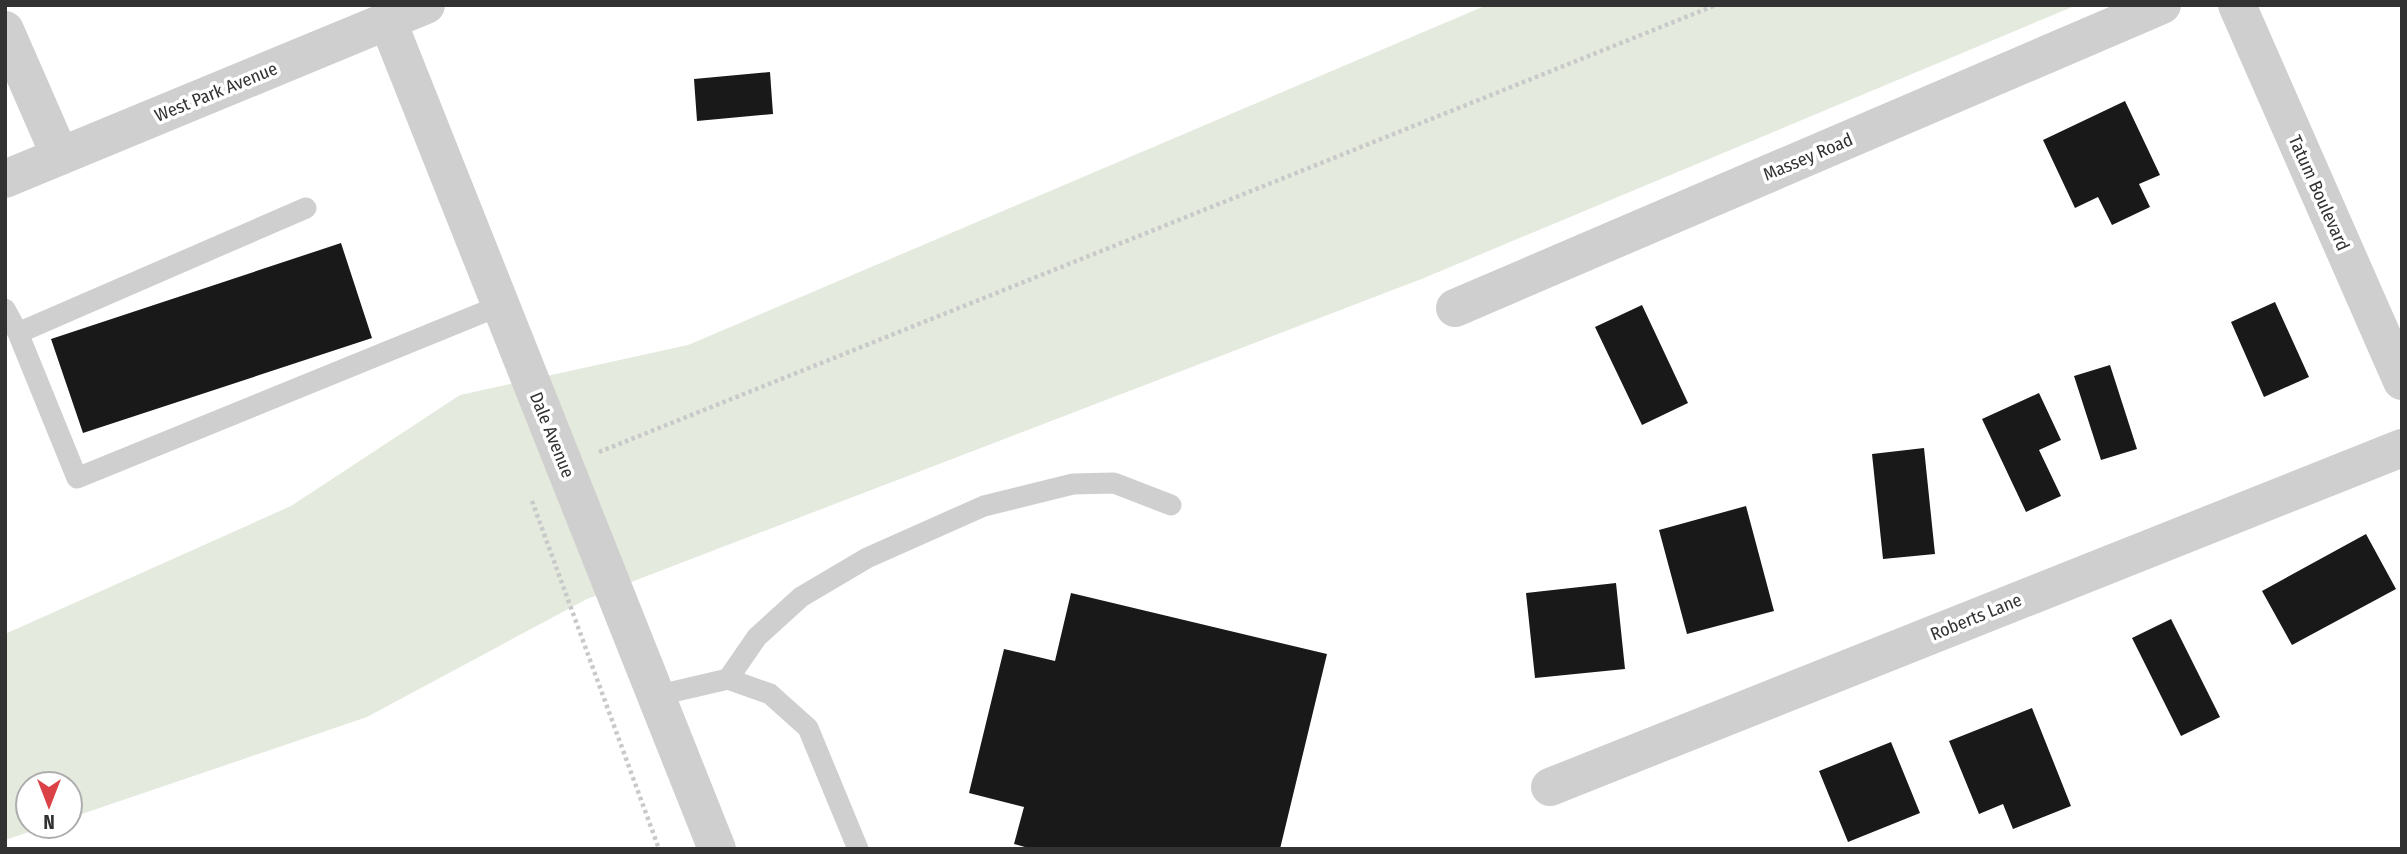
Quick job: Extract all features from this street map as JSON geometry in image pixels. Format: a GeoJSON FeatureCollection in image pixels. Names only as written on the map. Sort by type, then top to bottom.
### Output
{"type":"FeatureCollection","features":[{"type":"Feature","properties":{"kind":"street","name":"West Park Avenue"},"geometry":{"type":"LineString","coordinates":[[5,179],[426,5]]}},
{"type":"Feature","properties":{"kind":"street","name":"Massey Road"},"geometry":{"type":"LineString","coordinates":[[1455,308],[2162,5]]}},
{"type":"Feature","properties":{"kind":"street","name":"Tatum Boulevard"},"geometry":{"type":"LineString","coordinates":[[2237,5],[2402,382]]}},
{"type":"Feature","properties":{"kind":"street","name":"Dale Avenue"},"geometry":{"type":"LineString","coordinates":[[387,22],[717,849]]}},
{"type":"Feature","properties":{"kind":"street"},"geometry":{"type":"LineString","coordinates":[[5,30],[60,156]]}},
{"type":"Feature","properties":{"kind":"street","name":"Roberts Lane"},"geometry":{"type":"LineString","coordinates":[[1550,787],[2402,448]]}},
{"type":"Feature","properties":{"kind":"lane"},"geometry":{"type":"LineString","coordinates":[[18,333],[306,208]]}},
{"type":"Feature","properties":{"kind":"lane"},"geometry":{"type":"LineString","coordinates":[[5,309],[18,333],[77,478],[499,306]]}},
{"type":"Feature","properties":{"kind":"lane"},"geometry":{"type":"LineString","coordinates":[[728,679],[757,637],[801,597],[867,558],[984,506],[1073,484],[1114,483],[1171,505]]}},
{"type":"Feature","properties":{"kind":"lane"},"geometry":{"type":"LineString","coordinates":[[655,696],[728,679],[769,694],[808,728],[858,849]]}},
{"type":"Feature","properties":{"kind":"path"},"geometry":{"type":"LineString","coordinates":[[565,466],[1716,5]]}},
{"type":"Feature","properties":{"kind":"path"},"geometry":{"type":"LineString","coordinates":[[530,495],[659,849]]}},
{"type":"Feature","properties":{"kind":"shaded area"},"geometry":{"type":"Polygon","coordinates":[[[1487,5],[2077,5],[1424,278],[587,599],[367,717],[84,813],[84,770],[14,770],[14,837],[5,840],[5,634],[291,506],[460,395],[688,345],[1487,5]]]}},
{"type":"Feature","properties":{"kind":"building"},"geometry":{"type":"Polygon","coordinates":[[[770,72],[773,114],[697,121],[694,79],[770,72]]]}},
{"type":"Feature","properties":{"kind":"building"},"geometry":{"type":"Polygon","coordinates":[[[2125,101],[2160,175],[2139,184],[2150,207],[2112,225],[2098,197],[2075,208],[2043,140],[2125,101]]]}},
{"type":"Feature","properties":{"kind":"building"},"geometry":{"type":"Polygon","coordinates":[[[341,243],[372,338],[83,433],[51,339],[341,243]]]}},
{"type":"Feature","properties":{"kind":"building"},"geometry":{"type":"Polygon","coordinates":[[[2275,302],[2309,377],[2264,397],[2231,322],[2275,302]]]}},
{"type":"Feature","properties":{"kind":"building"},"geometry":{"type":"Polygon","coordinates":[[[1642,305],[1688,403],[1642,425],[1595,327],[1642,305]]]}},
{"type":"Feature","properties":{"kind":"building"},"geometry":{"type":"Polygon","coordinates":[[[2110,365],[2137,449],[2101,460],[2074,376],[2110,365]]]}},
{"type":"Feature","properties":{"kind":"building"},"geometry":{"type":"Polygon","coordinates":[[[2039,393],[2061,440],[2039,450],[2061,496],[2026,512],[1982,419],[2039,393]]]}},
{"type":"Feature","properties":{"kind":"building"},"geometry":{"type":"Polygon","coordinates":[[[1924,448],[1935,554],[1883,559],[1872,454],[1924,448]]]}},
{"type":"Feature","properties":{"kind":"building"},"geometry":{"type":"Polygon","coordinates":[[[1746,506],[1774,611],[1687,634],[1659,530],[1746,506]]]}},
{"type":"Feature","properties":{"kind":"building"},"geometry":{"type":"Polygon","coordinates":[[[2366,534],[2396,589],[2292,645],[2262,591],[2366,534]]]}},
{"type":"Feature","properties":{"kind":"building"},"geometry":{"type":"Polygon","coordinates":[[[1616,583],[1625,669],[1535,678],[1526,593],[1616,583]]]}},
{"type":"Feature","properties":{"kind":"building"},"geometry":{"type":"Polygon","coordinates":[[[1071,593],[1327,654],[1280,849],[1032,849],[1014,844],[1024,807],[969,793],[1004,649],[1055,661],[1071,593]]]}},
{"type":"Feature","properties":{"kind":"building"},"geometry":{"type":"Polygon","coordinates":[[[2171,619],[2220,717],[2181,736],[2132,638],[2171,619]]]}},
{"type":"Feature","properties":{"kind":"building"},"geometry":{"type":"Polygon","coordinates":[[[2032,708],[2071,806],[2013,829],[2003,804],[1979,814],[1949,741],[2032,708]]]}},
{"type":"Feature","properties":{"kind":"building"},"geometry":{"type":"Polygon","coordinates":[[[1891,742],[1920,813],[1848,842],[1819,771],[1891,742]]]}}]}
